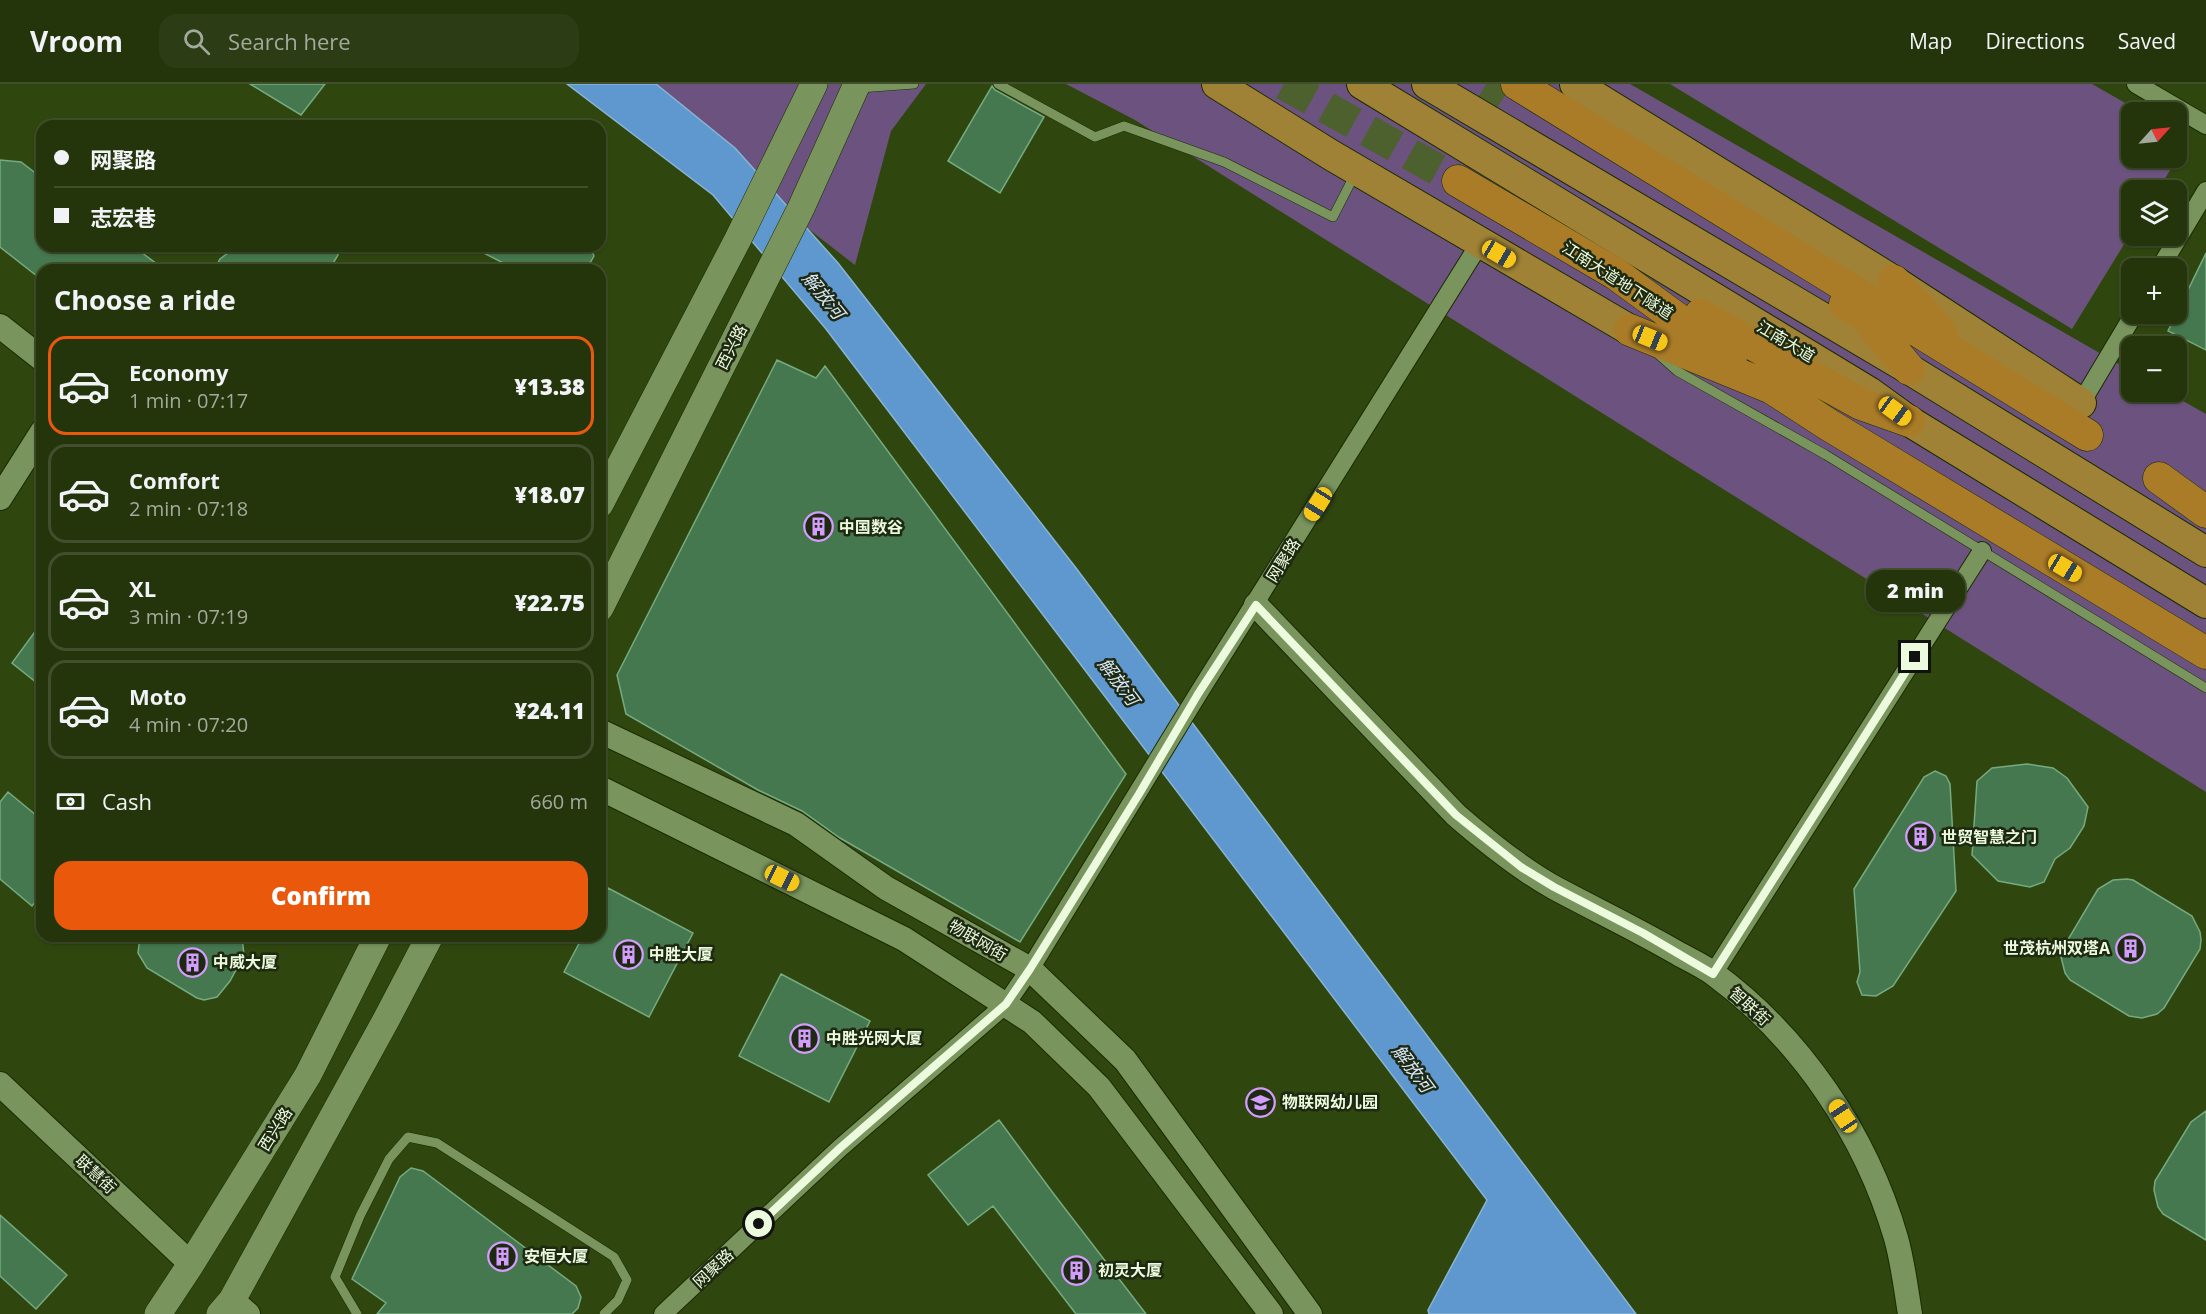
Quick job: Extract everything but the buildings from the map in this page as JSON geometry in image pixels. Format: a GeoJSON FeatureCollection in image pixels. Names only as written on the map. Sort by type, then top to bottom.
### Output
{"type":"FeatureCollection","features":[{"type":"Feature","properties":{"kind":"highway"},"geometry":{"type":"LineString","coordinates":[[1511,90],[1863,314],[1909,369]]}},
{"type":"Feature","properties":{"kind":"highway"},"geometry":{"type":"LineString","coordinates":[[1511,90],[1968,361],[2087,435]]}},
{"type":"Feature","properties":{"kind":"highway","name":"江南大道地下隧道"},"geometry":{"type":"LineString","coordinates":[[1458,181],[1616,274],[1772,388]]}},
{"type":"Feature","properties":{"kind":"highway"},"geometry":{"type":"LineString","coordinates":[[1616,274],[1657,291],[1861,404],[1909,421]]}},
{"type":"Feature","properties":{"kind":"highway"},"geometry":{"type":"LineString","coordinates":[[1894,280],[1968,361]]}},
{"type":"Feature","properties":{"kind":"highway"},"geometry":{"type":"LineString","coordinates":[[1630,330],[1772,388],[2206,653]]}},
{"type":"Feature","properties":{"kind":"highway"},"geometry":{"type":"LineString","coordinates":[[2159,478],[2206,512]]}},
{"type":"Feature","properties":{"kind":"main road"},"geometry":{"type":"LineString","coordinates":[[606,492],[738,239],[814,84]]}},
{"type":"Feature","properties":{"kind":"main road"},"geometry":{"type":"LineString","coordinates":[[1217,84],[1357,170],[1630,330]]}},
{"type":"Feature","properties":{"kind":"main road","name":"江南大道"},"geometry":{"type":"LineString","coordinates":[[1362,84],[1869,392],[1909,421],[2206,603]]}},
{"type":"Feature","properties":{"kind":"main road"},"geometry":{"type":"LineString","coordinates":[[1426,84],[1909,369],[2206,552]]}},
{"type":"Feature","properties":{"kind":"main road"},"geometry":{"type":"LineString","coordinates":[[1575,84],[1894,280],[2081,404]]}},
{"type":"Feature","properties":{"kind":"main road","name":"西兴路"},"geometry":{"type":"LineString","coordinates":[[606,596],[801,208],[856,86]]}},
{"type":"Feature","properties":{"kind":"main road","name":"西兴路"},"geometry":{"type":"LineString","coordinates":[[158,1314],[308,1075],[375,942]]}},
{"type":"Feature","properties":{"kind":"main road"},"geometry":{"type":"LineString","coordinates":[[233,1309],[427,942]]}},
{"type":"Feature","properties":{"kind":"street"},"geometry":{"type":"LineString","coordinates":[[2136,84],[2206,125]]}},
{"type":"Feature","properties":{"kind":"street"},"geometry":{"type":"LineString","coordinates":[[2166,258],[2206,191]]}},
{"type":"Feature","properties":{"kind":"street","name":"网聚路"},"geometry":{"type":"LineString","coordinates":[[663,1314],[840,1148],[1006,1004],[1030,969],[1198,694],[1256,605],[1480,243]]}},
{"type":"Feature","properties":{"kind":"street"},"geometry":{"type":"LineString","coordinates":[[2081,404],[2128,324]]}},
{"type":"Feature","properties":{"kind":"street"},"geometry":{"type":"LineString","coordinates":[[0,326],[36,354]]}},
{"type":"Feature","properties":{"kind":"street"},"geometry":{"type":"LineString","coordinates":[[0,498],[36,441]]}},
{"type":"Feature","properties":{"kind":"street"},"geometry":{"type":"LineString","coordinates":[[1713,974],[1982,551]]}},
{"type":"Feature","properties":{"kind":"street","name":"智联街"},"geometry":{"type":"LineString","coordinates":[[1256,605],[1456,815],[1489,844],[1554,887],[1643,933],[1713,974],[1783,1036],[1843,1116],[1880,1193],[1893,1229],[1910,1314]]}},
{"type":"Feature","properties":{"kind":"street","name":"物联网街"},"geometry":{"type":"LineString","coordinates":[[606,734],[796,824],[886,888],[1030,969],[1125,1060],[1310,1314]]}},
{"type":"Feature","properties":{"kind":"street"},"geometry":{"type":"LineString","coordinates":[[606,791],[904,939],[1032,1022],[1099,1087],[1271,1314]]}},
{"type":"Feature","properties":{"kind":"street","name":"联慧街"},"geometry":{"type":"LineString","coordinates":[[0,1084],[191,1264]]}},
{"type":"Feature","properties":{"kind":"lane"},"geometry":{"type":"LineString","coordinates":[[856,86],[914,84]]}},
{"type":"Feature","properties":{"kind":"lane"},"geometry":{"type":"LineString","coordinates":[[998,84],[1095,137],[1124,126],[1224,162],[1333,217],[1357,170]]}},
{"type":"Feature","properties":{"kind":"lane"},"geometry":{"type":"LineString","coordinates":[[1630,330],[1677,370],[1826,455],[2206,688]]}},
{"type":"Feature","properties":{"kind":"lane"},"geometry":{"type":"LineString","coordinates":[[357,1314],[335,1277],[360,1216],[389,1159],[408,1137],[437,1143],[614,1257],[627,1280],[618,1300],[604,1314]]}},
{"type":"Feature","properties":{"kind":"shaded area"},"geometry":{"type":"Polygon","coordinates":[[[621,84],[926,84],[891,131],[855,265],[621,84]]]}},
{"type":"Feature","properties":{"kind":"shaded area"},"geometry":{"type":"Polygon","coordinates":[[[1066,84],[1630,84],[2121,365],[2121,402],[2185,402],[2206,414],[2206,792],[1135,120],[1066,84]]]}},
{"type":"Feature","properties":{"kind":"shaded area"},"geometry":{"type":"Polygon","coordinates":[[[1670,84],[2092,84],[2124,102],[2121,102],[2121,168],[2171,168],[2164,180],[2121,180],[2121,246],[2123,246],[2072,329],[1670,84]]]}},
{"type":"Feature","properties":{"kind":"water","name":"解放河"},"geometry":{"type":"Polygon","coordinates":[[[567,84],[656,84],[735,148],[838,263],[1076,568],[1636,1314],[1429,1314],[1428,1310],[1487,1200],[826,329],[713,195],[567,84]]]}},
{"type":"Feature","properties":{"kind":"tunnel"},"geometry":{"type":"LineString","coordinates":[[1284,84],[1458,181]]}},
{"type":"Feature","properties":{"kind":"tunnel"},"geometry":{"type":"LineString","coordinates":[[1486,84],[1505,95]]}},
{"type":"Feature","properties":{"kind":"place","name":"中国数谷"},"geometry":{"type":"Point","coordinates":[818,527]}},
{"type":"Feature","properties":{"kind":"place","name":"世贸智慧之门"},"geometry":{"type":"Point","coordinates":[1920,837]}},
{"type":"Feature","properties":{"kind":"place","name":"世茂杭州双塔A"},"geometry":{"type":"Point","coordinates":[2131,948]}},
{"type":"Feature","properties":{"kind":"place","name":"中胜大厦"},"geometry":{"type":"Point","coordinates":[628,954]}},
{"type":"Feature","properties":{"kind":"place","name":"中威大厦"},"geometry":{"type":"Point","coordinates":[192,962]}},
{"type":"Feature","properties":{"kind":"place","name":"中胜光网大厦"},"geometry":{"type":"Point","coordinates":[805,1038]}},
{"type":"Feature","properties":{"kind":"place","name":"物联网幼儿园"},"geometry":{"type":"Point","coordinates":[1261,1102]}},
{"type":"Feature","properties":{"kind":"place","name":"安恒大厦"},"geometry":{"type":"Point","coordinates":[503,1256]}},
{"type":"Feature","properties":{"kind":"place","name":"初灵大厦"},"geometry":{"type":"Point","coordinates":[1077,1270]}},
{"type":"Feature","properties":{"kind":"route"},"geometry":{"type":"LineString","coordinates":[[759,1224],[840,1148],[1006,1004],[1139,794],[1198,694],[1256,605],[1456,815],[1489,844],[1554,887],[1643,933],[1713,974],[1915,657]]}}]}
